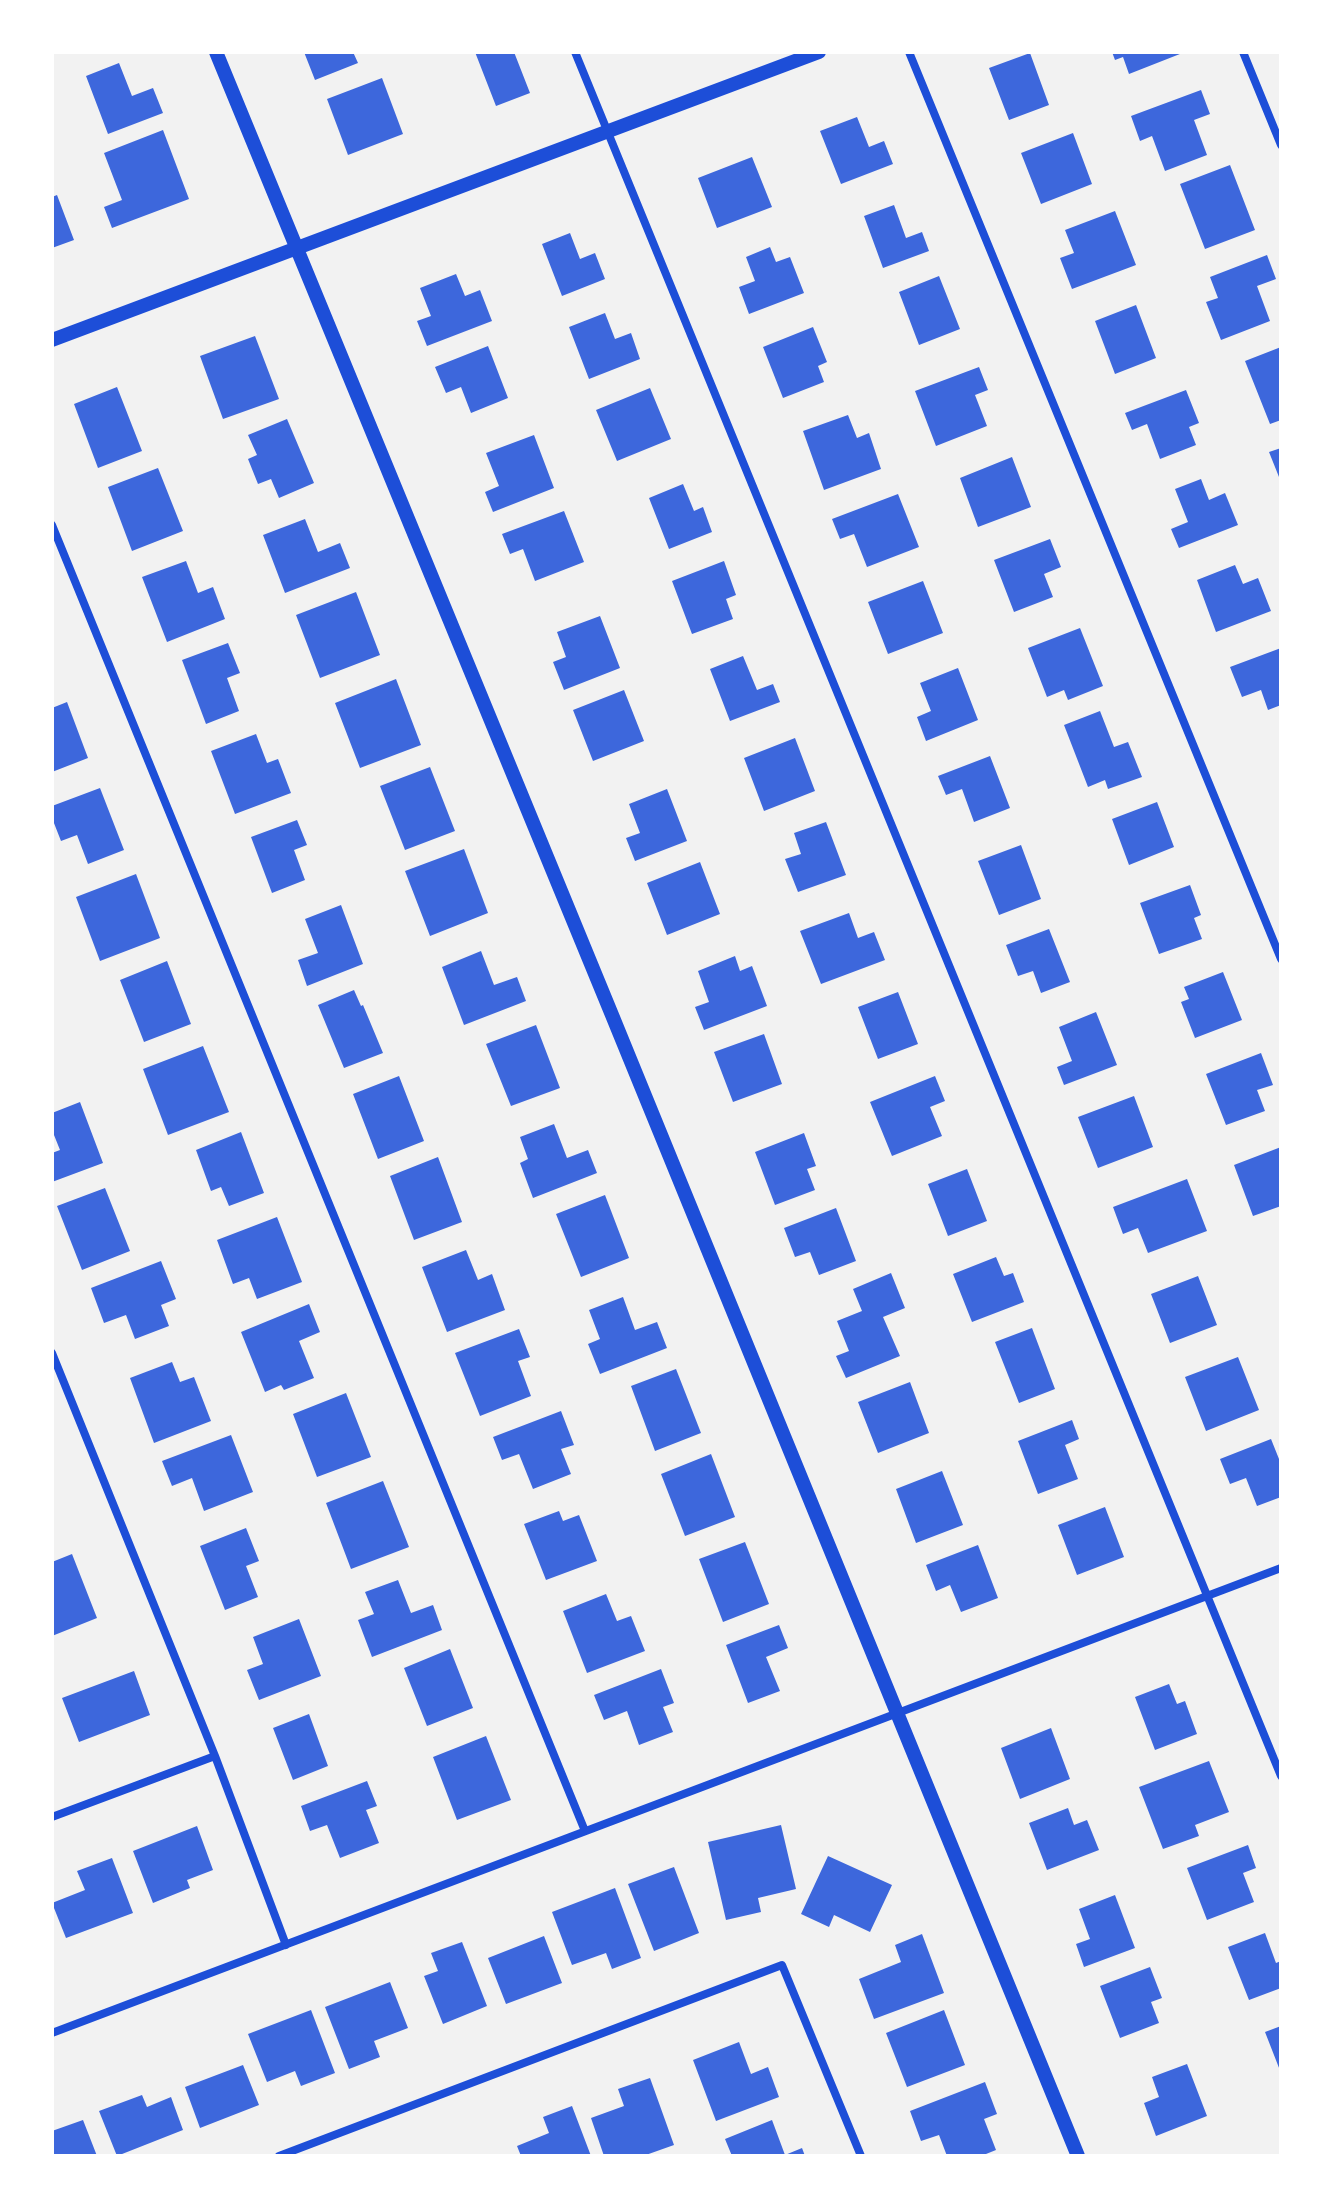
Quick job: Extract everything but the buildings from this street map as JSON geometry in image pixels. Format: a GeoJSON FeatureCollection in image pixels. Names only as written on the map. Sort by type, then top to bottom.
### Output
{"type":"FeatureCollection","features":[{"type":"Feature","properties":{"kind":"street"},"geometry":{"type":"LineString","coordinates":[[216,52],[1078,2156]]}},
{"type":"Feature","properties":{"kind":"street"},"geometry":{"type":"LineString","coordinates":[[575,52],[1281,1776]]}},
{"type":"Feature","properties":{"kind":"street"},"geometry":{"type":"LineString","coordinates":[[52,340],[819,52]]}},
{"type":"Feature","properties":{"kind":"street"},"geometry":{"type":"LineString","coordinates":[[909,52],[1281,959]]}},
{"type":"Feature","properties":{"kind":"street"},"geometry":{"type":"LineString","coordinates":[[1243,52],[1281,145]]}},
{"type":"Feature","properties":{"kind":"street"},"geometry":{"type":"LineString","coordinates":[[52,525],[585,1831]]}},
{"type":"Feature","properties":{"kind":"street"},"geometry":{"type":"LineString","coordinates":[[52,1353],[215,1756],[286,1945]]}},
{"type":"Feature","properties":{"kind":"street"},"geometry":{"type":"LineString","coordinates":[[52,2033],[1281,1568]]}},
{"type":"Feature","properties":{"kind":"street"},"geometry":{"type":"LineString","coordinates":[[52,1817],[215,1756]]}},
{"type":"Feature","properties":{"kind":"street"},"geometry":{"type":"LineString","coordinates":[[279,2156],[782,1965],[861,2156]]}}]}
